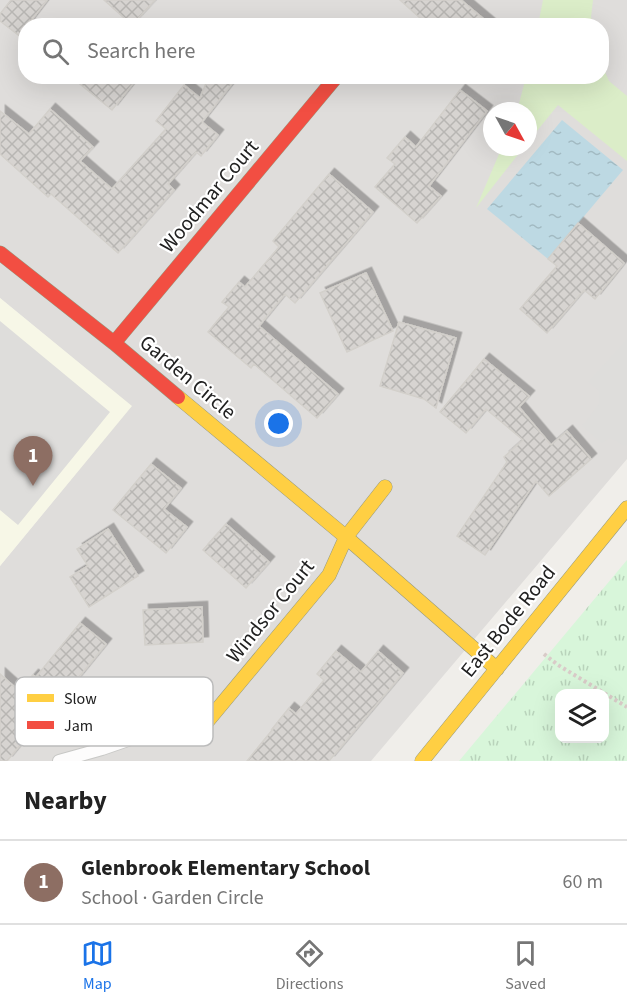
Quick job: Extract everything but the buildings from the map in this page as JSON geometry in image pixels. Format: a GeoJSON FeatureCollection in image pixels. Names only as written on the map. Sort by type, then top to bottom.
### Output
{"type":"FeatureCollection","features":[{"type":"Feature","properties":{"kind":"street","name":"Woodmar Court"},"geometry":{"type":"LineString","coordinates":[[114,343],[330,84]]}},
{"type":"Feature","properties":{"kind":"street","name":"Garden Circle"},"geometry":{"type":"LineString","coordinates":[[0,253],[114,343],[346,537],[497,669]]}},
{"type":"Feature","properties":{"kind":"street"},"geometry":{"type":"LineString","coordinates":[[346,537],[385,487]]}},
{"type":"Feature","properties":{"kind":"street","name":"East Bode Road"},"geometry":{"type":"LineString","coordinates":[[422,761],[627,508]]}},
{"type":"Feature","properties":{"kind":"street","name":"Windsor Court"},"geometry":{"type":"LineString","coordinates":[[213,715],[329,575],[346,537]]}},
{"type":"Feature","properties":{"kind":"lane"},"geometry":{"type":"LineString","coordinates":[[59,761],[111,746]]}},
{"type":"Feature","properties":{"kind":"path"},"geometry":{"type":"LineString","coordinates":[[524,637],[558,665],[627,707]]}},
{"type":"Feature","properties":{"kind":"shaded area"},"geometry":{"type":"Polygon","coordinates":[[[0,0],[627,0],[627,459],[371,761],[0,761],[0,566],[131,406],[0,298],[0,0]]]}},
{"type":"Feature","properties":{"kind":"shaded area"},"geometry":{"type":"Polygon","coordinates":[[[0,298],[132,406],[0,566],[0,298]]]}},
{"type":"Feature","properties":{"kind":"shaded area"},"geometry":{"type":"Polygon","coordinates":[[[0,321],[110,412],[18,525],[0,510],[0,321]]]}},
{"type":"Feature","properties":{"kind":"shaded area"},"geometry":{"type":"Polygon","coordinates":[[[627,339],[627,444],[625,446],[610,438],[602,443],[582,426],[599,404],[599,391],[588,382],[627,339]]]}},
{"type":"Feature","properties":{"kind":"green space"},"geometry":{"type":"Polygon","coordinates":[[[543,0],[593,0],[591,18],[539,18],[543,0]]]}},
{"type":"Feature","properties":{"kind":"green space"},"geometry":{"type":"Polygon","coordinates":[[[609,81],[627,96],[627,161],[558,105],[537,131],[537,102],[519,102],[524,84],[609,84],[609,81]]]}},
{"type":"Feature","properties":{"kind":"green space"},"geometry":{"type":"Polygon","coordinates":[[[498,156],[517,156],[476,208],[498,156]]]}},
{"type":"Feature","properties":{"kind":"green space"},"geometry":{"type":"Polygon","coordinates":[[[627,560],[627,761],[459,761],[627,560]]]}},
{"type":"Feature","properties":{"kind":"water"},"geometry":{"type":"Polygon","coordinates":[[[562,120],[623,170],[548,259],[487,209],[532,156],[537,156],[537,150],[562,120]]]}},
{"type":"Feature","properties":{"kind":"traffic: slow"},"geometry":{"type":"LineString","coordinates":[[178,397],[346,537],[497,669]]}},
{"type":"Feature","properties":{"kind":"traffic: slow"},"geometry":{"type":"LineString","coordinates":[[213,715],[329,575],[346,537],[385,487]]}},
{"type":"Feature","properties":{"kind":"traffic: slow"},"geometry":{"type":"LineString","coordinates":[[422,761],[627,508]]}},
{"type":"Feature","properties":{"kind":"traffic: jam"},"geometry":{"type":"LineString","coordinates":[[114,343],[330,84]]}},
{"type":"Feature","properties":{"kind":"traffic: jam"},"geometry":{"type":"LineString","coordinates":[[0,253],[178,397]]}},
{"type":"Feature","properties":{"kind":"place","name":"Glenbrook Elementary School"},"geometry":{"type":"Point","coordinates":[33,486]}}]}
